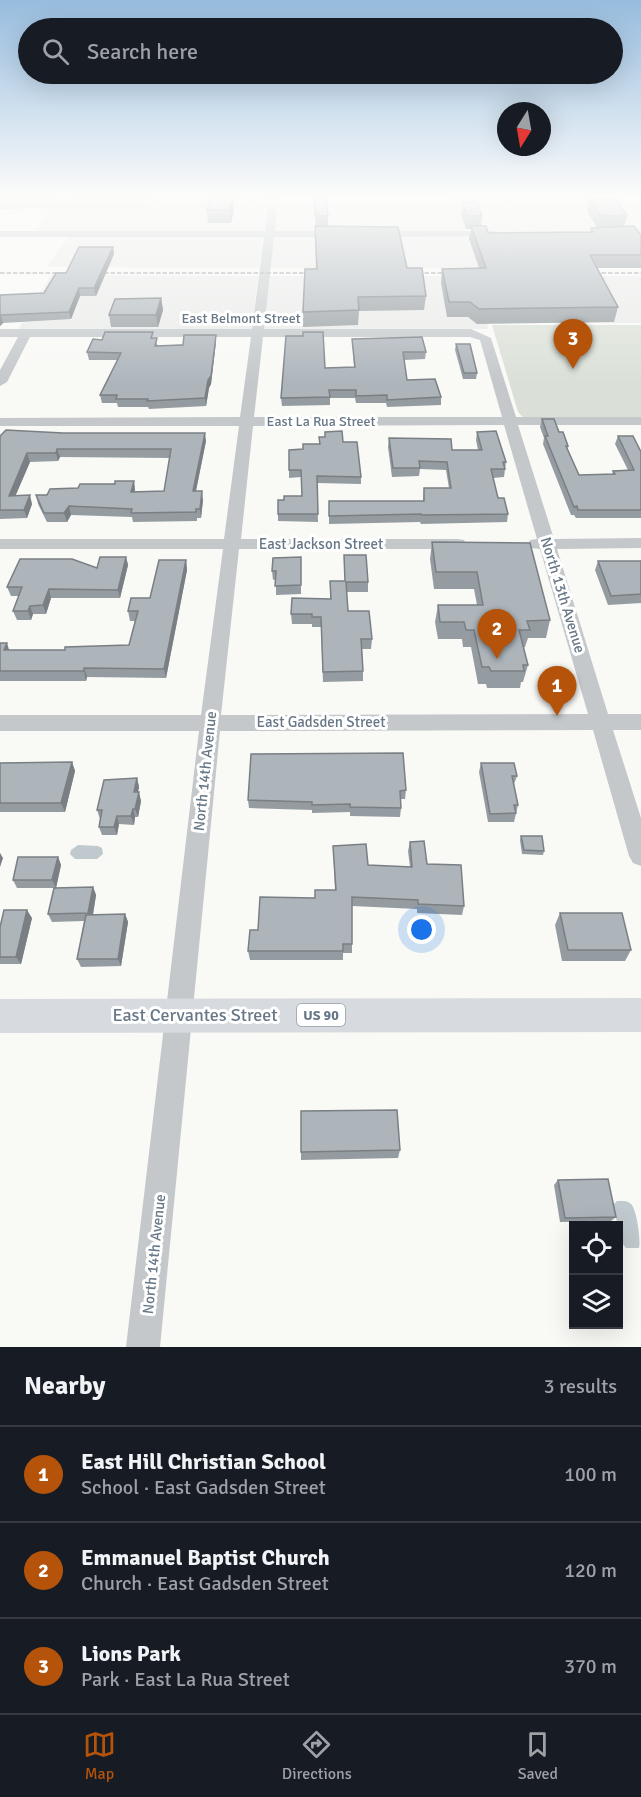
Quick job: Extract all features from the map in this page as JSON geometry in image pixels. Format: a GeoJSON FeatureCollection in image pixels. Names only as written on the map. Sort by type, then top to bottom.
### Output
{"type":"FeatureCollection","features":[{"type":"Feature","properties":{"kind":"main road","name":"East Cervantes Street"},"geometry":{"type":"LineString","coordinates":[[0,1016],[641,1015]]}},
{"type":"Feature","properties":{"kind":"street","name":"North 14th Avenue"},"geometry":{"type":"LineString","coordinates":[[143,1347],[210,723],[266,258]]}},
{"type":"Feature","properties":{"kind":"street","name":"East Belmont Street"},"geometry":{"type":"LineString","coordinates":[[0,333],[471,333],[482,336]]}},
{"type":"Feature","properties":{"kind":"street"},"geometry":{"type":"LineString","coordinates":[[0,382],[26,333]]}},
{"type":"Feature","properties":{"kind":"street","name":"North 13th Avenue"},"geometry":{"type":"LineString","coordinates":[[482,336],[485,338],[511,421],[641,856]]}},
{"type":"Feature","properties":{"kind":"street","name":"East La Rua Street"},"geometry":{"type":"LineString","coordinates":[[0,422],[641,421]]}},
{"type":"Feature","properties":{"kind":"street"},"geometry":{"type":"LineString","coordinates":[[523,544],[641,543]]}},
{"type":"Feature","properties":{"kind":"street","name":"East Jackson Street"},"geometry":{"type":"LineString","coordinates":[[0,544],[477,544]]}},
{"type":"Feature","properties":{"kind":"street","name":"East Gadsden Street"},"geometry":{"type":"LineString","coordinates":[[0,723],[641,722]]}},
{"type":"Feature","properties":{"kind":"shaded area"},"geometry":{"type":"Polygon","coordinates":[[[53,258],[260,258],[259,268],[47,267],[53,258]]]}},
{"type":"Feature","properties":{"kind":"shaded area"},"geometry":{"type":"Polygon","coordinates":[[[270,258],[641,258],[641,268],[269,268],[270,258]]]}},
{"type":"Feature","properties":{"kind":"shaded area"},"geometry":{"type":"Polygon","coordinates":[[[51,275],[258,276],[252,329],[18,330],[51,275]]]}},
{"type":"Feature","properties":{"kind":"shaded area"},"geometry":{"type":"Polygon","coordinates":[[[268,276],[641,276],[641,323],[491,323],[487,325],[488,329],[263,329],[268,276]]]}},
{"type":"Feature","properties":{"kind":"shaded area"},"geometry":{"type":"Polygon","coordinates":[[[492,325],[641,325],[641,418],[523,417],[518,412],[492,325]]]}},
{"type":"Feature","properties":{"kind":"shaded area"},"geometry":{"type":"Polygon","coordinates":[[[78,845],[98,846],[102,848],[103,854],[97,859],[75,859],[70,854],[71,850],[78,845]]]}},
{"type":"Feature","properties":{"kind":"shaded area"},"geometry":{"type":"Polygon","coordinates":[[[617,1201],[624,1201],[633,1207],[638,1226],[639,1248],[626,1248],[623,1244],[623,1221],[617,1221],[613,1205],[617,1201]]]}},
{"type":"Feature","properties":{"kind":"building"},"geometry":{"type":"Polygon","coordinates":[[[74,258],[108,258],[94,288],[79,288],[69,312],[0,316],[0,295],[44,293],[56,273],[66,273],[74,258]]]}},
{"type":"Feature","properties":{"kind":"building"},"geometry":{"type":"Polygon","coordinates":[[[316,258],[405,258],[407,268],[422,268],[426,296],[358,297],[359,310],[303,312],[305,269],[317,269],[316,258]]]}},
{"type":"Feature","properties":{"kind":"building"},"geometry":{"type":"Polygon","coordinates":[[[482,258],[592,258],[618,307],[479,309],[470,302],[449,302],[442,269],[486,268],[482,258]]]}},
{"type":"Feature","properties":{"kind":"building"},"geometry":{"type":"Polygon","coordinates":[[[161,298],[156,315],[109,315],[115,299],[161,298]]]}},
{"type":"Feature","properties":{"kind":"building"},"geometry":{"type":"Polygon","coordinates":[[[105,332],[153,332],[151,338],[157,338],[155,346],[183,345],[184,335],[216,335],[211,376],[208,380],[205,398],[147,401],[148,399],[116,399],[117,395],[100,395],[121,353],[87,352],[93,339],[102,340],[105,332]]]}},
{"type":"Feature","properties":{"kind":"building"},"geometry":{"type":"Polygon","coordinates":[[[303,332],[323,332],[325,368],[355,367],[352,339],[422,337],[426,352],[403,352],[407,380],[435,379],[441,397],[387,400],[387,395],[356,396],[356,390],[329,390],[330,397],[281,398],[286,336],[303,336],[303,332]]]}},
{"type":"Feature","properties":{"kind":"building"},"geometry":{"type":"Polygon","coordinates":[[[456,344],[470,344],[477,373],[464,373],[456,344]]]}},
{"type":"Feature","properties":{"kind":"building"},"geometry":{"type":"Polygon","coordinates":[[[542,419],[554,419],[559,432],[563,432],[568,446],[566,446],[579,475],[615,474],[613,471],[634,470],[618,436],[633,436],[641,452],[641,510],[578,510],[577,506],[574,507],[545,436],[548,436],[542,419]]]}},
{"type":"Feature","properties":{"kind":"building"},"geometry":{"type":"Polygon","coordinates":[[[6,430],[63,433],[205,433],[193,491],[202,491],[200,509],[196,509],[196,512],[131,513],[132,509],[69,506],[64,513],[44,513],[36,495],[47,495],[50,489],[78,488],[80,484],[115,484],[115,481],[134,481],[131,492],[164,491],[171,449],[57,449],[56,453],[27,453],[9,496],[30,495],[24,510],[0,510],[0,436],[6,430]]]}},
{"type":"Feature","properties":{"kind":"building"},"geometry":{"type":"Polygon","coordinates":[[[342,431],[343,442],[357,442],[361,477],[317,476],[318,514],[278,514],[278,500],[284,500],[284,496],[302,496],[301,470],[289,470],[289,450],[303,449],[303,444],[320,444],[319,437],[325,437],[325,432],[342,431]]]}},
{"type":"Feature","properties":{"kind":"building"},"geometry":{"type":"Polygon","coordinates":[[[496,431],[506,462],[503,462],[505,469],[491,469],[498,498],[504,498],[508,514],[329,516],[329,501],[424,501],[424,488],[451,488],[447,462],[419,461],[420,468],[393,468],[389,438],[451,439],[452,450],[482,450],[477,432],[496,431]]]}},
{"type":"Feature","properties":{"kind":"building"},"geometry":{"type":"Polygon","coordinates":[[[432,542],[530,543],[550,620],[527,621],[530,630],[519,630],[528,665],[523,665],[524,671],[491,671],[489,667],[482,667],[474,630],[466,630],[464,622],[440,622],[438,605],[483,605],[477,572],[436,572],[432,542]]]}},
{"type":"Feature","properties":{"kind":"building"},"geometry":{"type":"Polygon","coordinates":[[[344,555],[366,555],[368,582],[346,582],[348,611],[369,611],[372,639],[361,639],[363,671],[323,672],[321,617],[312,617],[312,614],[291,614],[292,598],[331,599],[330,581],[345,581],[344,555]]]}},
{"type":"Feature","properties":{"kind":"building"},"geometry":{"type":"Polygon","coordinates":[[[100,557],[126,557],[118,590],[49,589],[43,605],[30,606],[28,611],[13,611],[22,587],[7,587],[20,559],[72,559],[97,568],[100,557]]]}},
{"type":"Feature","properties":{"kind":"building"},"geometry":{"type":"Polygon","coordinates":[[[301,557],[301,585],[275,586],[276,571],[272,571],[273,558],[301,557]]]}},
{"type":"Feature","properties":{"kind":"building"},"geometry":{"type":"Polygon","coordinates":[[[159,560],[186,560],[164,669],[84,668],[84,671],[0,671],[0,643],[7,643],[4,650],[65,650],[65,647],[129,645],[138,611],[128,611],[131,598],[150,598],[159,560]]]}},
{"type":"Feature","properties":{"kind":"building"},"geometry":{"type":"Polygon","coordinates":[[[598,561],[641,561],[641,594],[611,596],[598,561]]]}},
{"type":"Feature","properties":{"kind":"building"},"geometry":{"type":"Polygon","coordinates":[[[403,753],[406,790],[400,791],[401,808],[248,800],[251,754],[403,753]]]}},
{"type":"Feature","properties":{"kind":"building"},"geometry":{"type":"Polygon","coordinates":[[[72,762],[61,803],[0,803],[0,763],[72,762]]]}},
{"type":"Feature","properties":{"kind":"building"},"geometry":{"type":"Polygon","coordinates":[[[481,763],[514,763],[517,776],[512,776],[518,805],[514,805],[516,813],[490,814],[481,763]]]}},
{"type":"Feature","properties":{"kind":"building"},"geometry":{"type":"Polygon","coordinates":[[[137,778],[134,792],[139,792],[131,816],[117,816],[114,827],[99,827],[102,810],[97,810],[104,780],[137,778]]]}},
{"type":"Feature","properties":{"kind":"building"},"geometry":{"type":"Polygon","coordinates":[[[521,836],[542,836],[544,851],[524,850],[521,836]]]}},
{"type":"Feature","properties":{"kind":"building"},"geometry":{"type":"Polygon","coordinates":[[[424,841],[427,864],[461,865],[464,906],[418,904],[418,900],[352,897],[352,944],[343,944],[343,951],[248,951],[250,930],[258,930],[260,897],[315,898],[315,890],[336,890],[333,846],[366,844],[368,865],[412,867],[410,842],[424,841]]]}},
{"type":"Feature","properties":{"kind":"building"},"geometry":{"type":"Polygon","coordinates":[[[18,857],[58,857],[52,880],[13,880],[18,857]]]}},
{"type":"Feature","properties":{"kind":"building"},"geometry":{"type":"Polygon","coordinates":[[[93,887],[88,913],[48,914],[54,888],[93,887]]]}},
{"type":"Feature","properties":{"kind":"building"},"geometry":{"type":"Polygon","coordinates":[[[4,910],[27,910],[16,957],[0,957],[0,927],[4,910]]]}},
{"type":"Feature","properties":{"kind":"building"},"geometry":{"type":"Polygon","coordinates":[[[560,913],[622,913],[631,950],[568,950],[560,913]]]}},
{"type":"Feature","properties":{"kind":"building"},"geometry":{"type":"Polygon","coordinates":[[[125,914],[118,959],[77,959],[86,915],[125,914]]]}},
{"type":"Feature","properties":{"kind":"building"},"geometry":{"type":"Polygon","coordinates":[[[397,1110],[400,1150],[301,1152],[301,1111],[397,1110]]]}},
{"type":"Feature","properties":{"kind":"building"},"geometry":{"type":"Polygon","coordinates":[[[608,1179],[616,1217],[565,1218],[558,1180],[608,1179]]]}},
{"type":"Feature","properties":{"kind":"railway"},"geometry":{"type":"LineString","coordinates":[[0,273],[321,273]]}},
{"type":"Feature","properties":{"kind":"railway"},"geometry":{"type":"LineString","coordinates":[[405,273],[459,273]]}},
{"type":"Feature","properties":{"kind":"railway"},"geometry":{"type":"LineString","coordinates":[[582,273],[641,273]]}},
{"type":"Feature","properties":{"kind":"place","name":"Lions Park"},"geometry":{"type":"Point","coordinates":[573,369]}},
{"type":"Feature","properties":{"kind":"place","name":"Emmanuel Baptist Church"},"geometry":{"type":"Point","coordinates":[497,659]}},
{"type":"Feature","properties":{"kind":"place","name":"East Hill Christian School"},"geometry":{"type":"Point","coordinates":[557,716]}}]}
